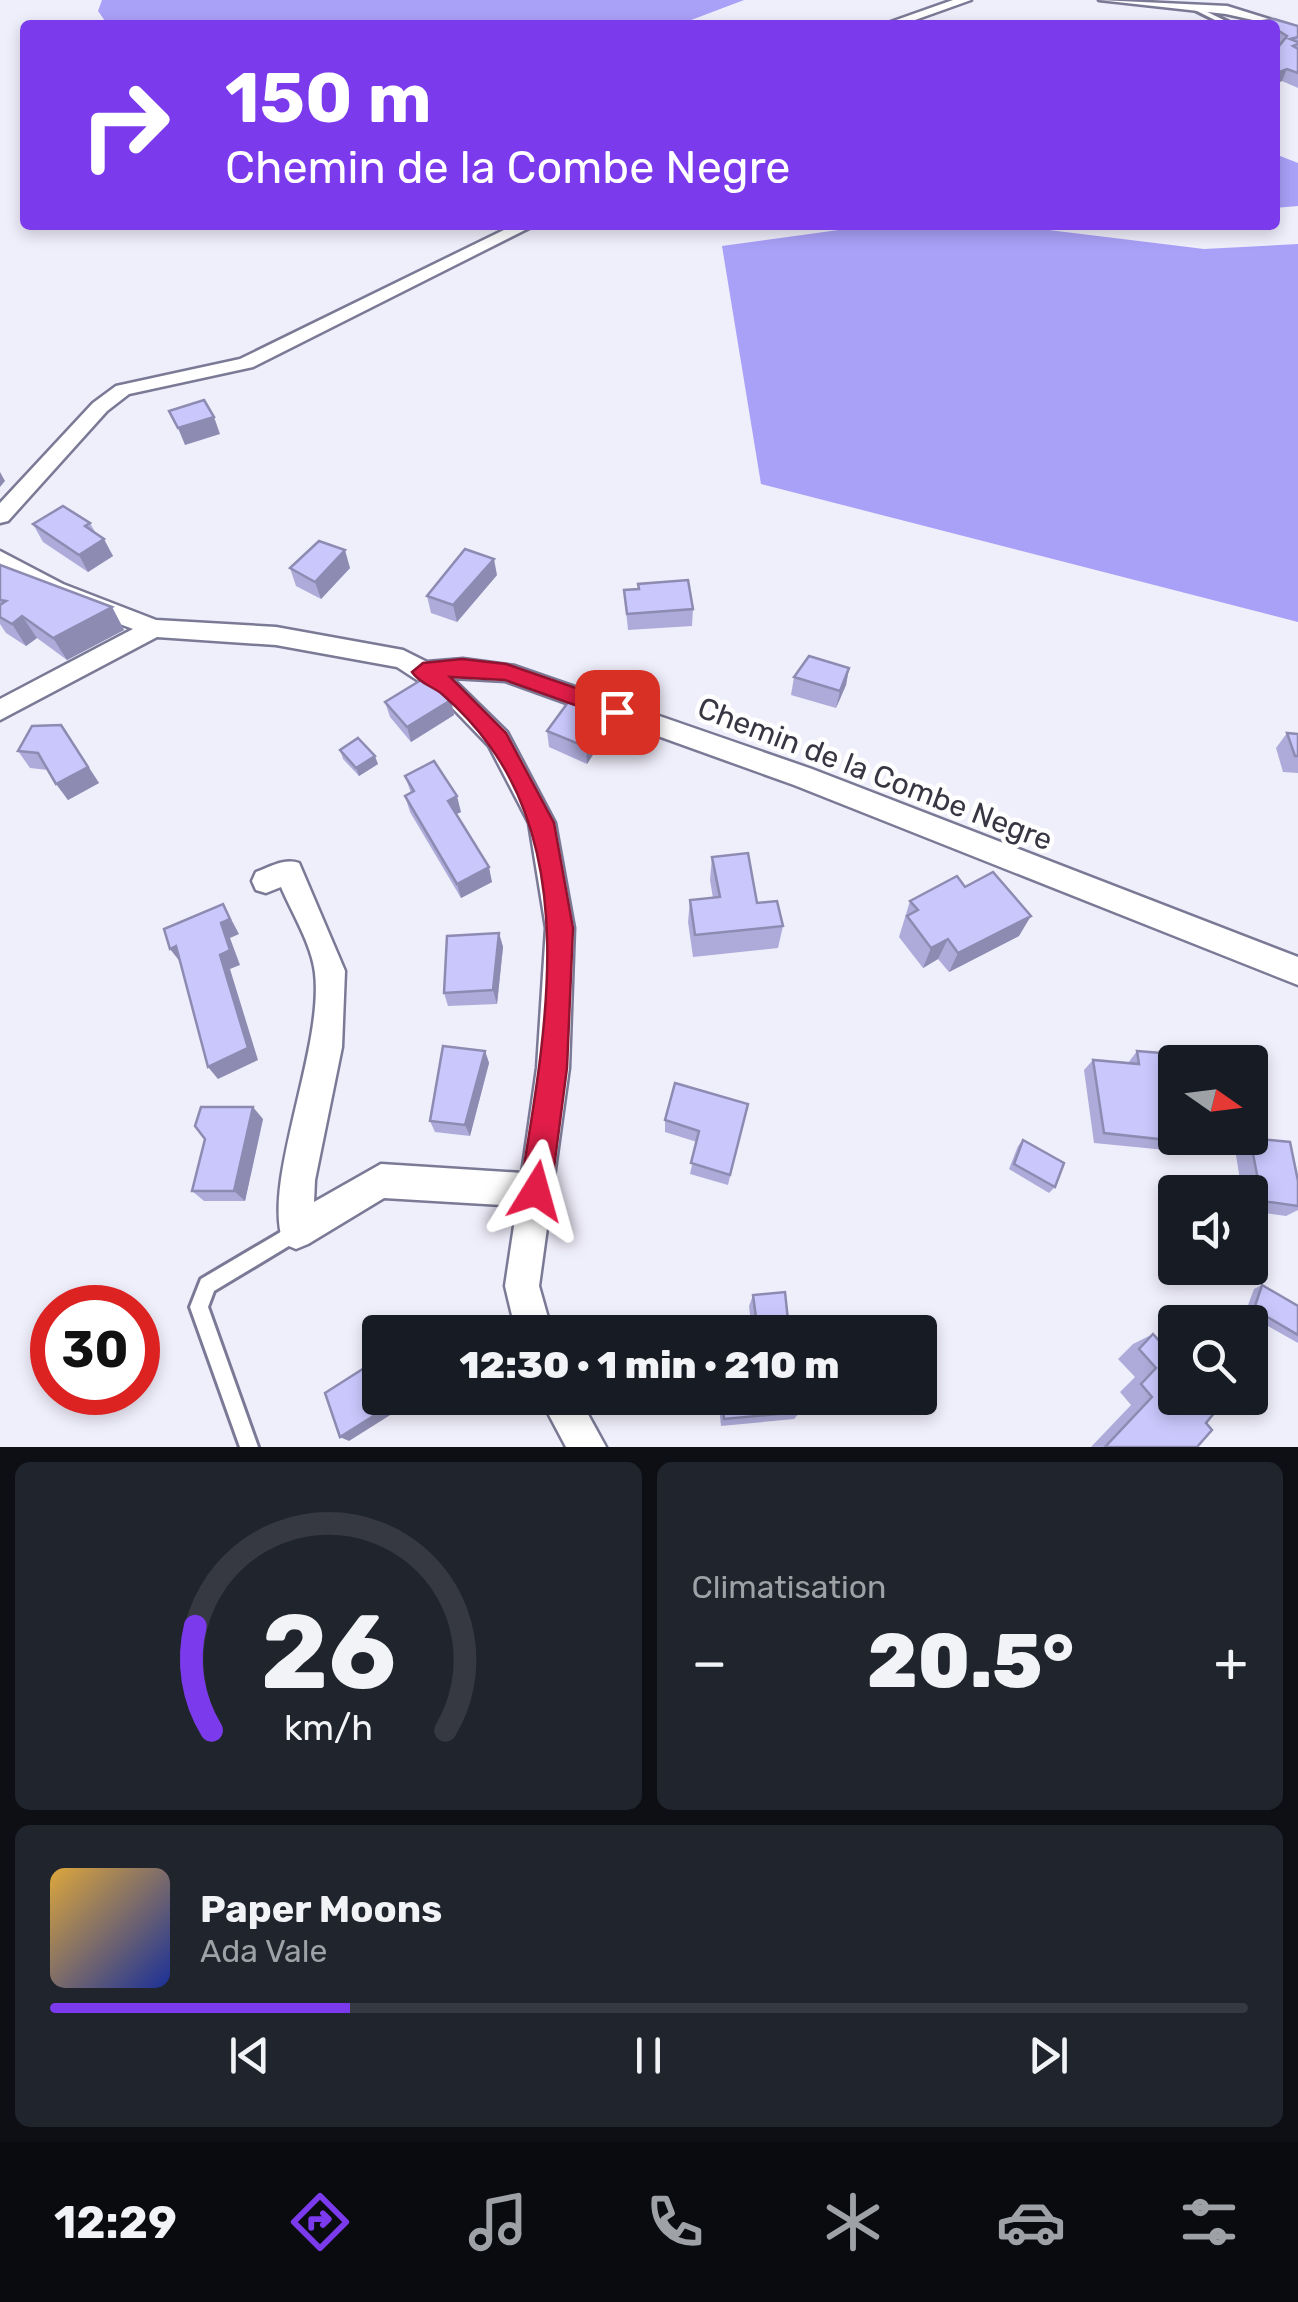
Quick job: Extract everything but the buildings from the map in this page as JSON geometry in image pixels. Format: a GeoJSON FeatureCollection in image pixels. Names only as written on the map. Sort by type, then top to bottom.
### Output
{"type":"FeatureCollection","features":[{"type":"Feature","properties":{"kind":"street"},"geometry":{"type":"LineString","coordinates":[[903,20],[965,0]]}},
{"type":"Feature","properties":{"kind":"street"},"geometry":{"type":"LineString","coordinates":[[1104,0],[1227,10],[1259,20]]}},
{"type":"Feature","properties":{"kind":"street"},"geometry":{"type":"LineString","coordinates":[[0,516],[100,407],[122,390],[246,363],[517,230]]}},
{"type":"Feature","properties":{"kind":"street"},"geometry":{"type":"LineString","coordinates":[[0,560],[55,590],[154,628],[276,636],[403,660],[450,688],[498,739],[542,823],[560,928],[553,1068],[522,1286],[530,1315]]}},
{"type":"Feature","properties":{"kind":"street"},"geometry":{"type":"LineString","coordinates":[[0,710],[154,628]]}},
{"type":"Feature","properties":{"kind":"street","name":"Chemin de la Combe Negre"},"geometry":{"type":"LineString","coordinates":[[423,672],[462,668],[506,672],[803,778],[1298,971]]}},
{"type":"Feature","properties":{"kind":"street"},"geometry":{"type":"LineString","coordinates":[[266,881],[289,872],[330,971],[326,1047],[298,1180],[296,1232]]}},
{"type":"Feature","properties":{"kind":"street"},"geometry":{"type":"LineString","coordinates":[[296,1232],[381,1182],[536,1191]]}},
{"type":"Feature","properties":{"kind":"street"},"geometry":{"type":"LineString","coordinates":[[568,1415],[587,1447]]}},
{"type":"Feature","properties":{"kind":"lane"},"geometry":{"type":"LineString","coordinates":[[1193,7],[1220,20]]}},
{"type":"Feature","properties":{"kind":"lane"},"geometry":{"type":"LineString","coordinates":[[249,1447],[198,1306],[207,1285],[296,1232]]}},
{"type":"Feature","properties":{"kind":"shaded area"},"geometry":{"type":"Polygon","coordinates":[[[102,0],[744,0],[691,20],[104,20],[98,11],[102,0]]]}},
{"type":"Feature","properties":{"kind":"shaded area"},"geometry":{"type":"Polygon","coordinates":[[[1280,156],[1298,163],[1298,206],[1280,208],[1280,156]]]}},
{"type":"Feature","properties":{"kind":"shaded area"},"geometry":{"type":"Polygon","coordinates":[[[839,230],[1049,230],[1204,249],[1298,244],[1298,622],[761,484],[722,246],[839,230]]]}},
{"type":"Feature","properties":{"kind":"route"},"geometry":{"type":"LineString","coordinates":[[536,1191],[553,1068],[560,928],[542,823],[498,739],[450,688],[423,672],[462,668],[506,672],[617,712]]}}]}
